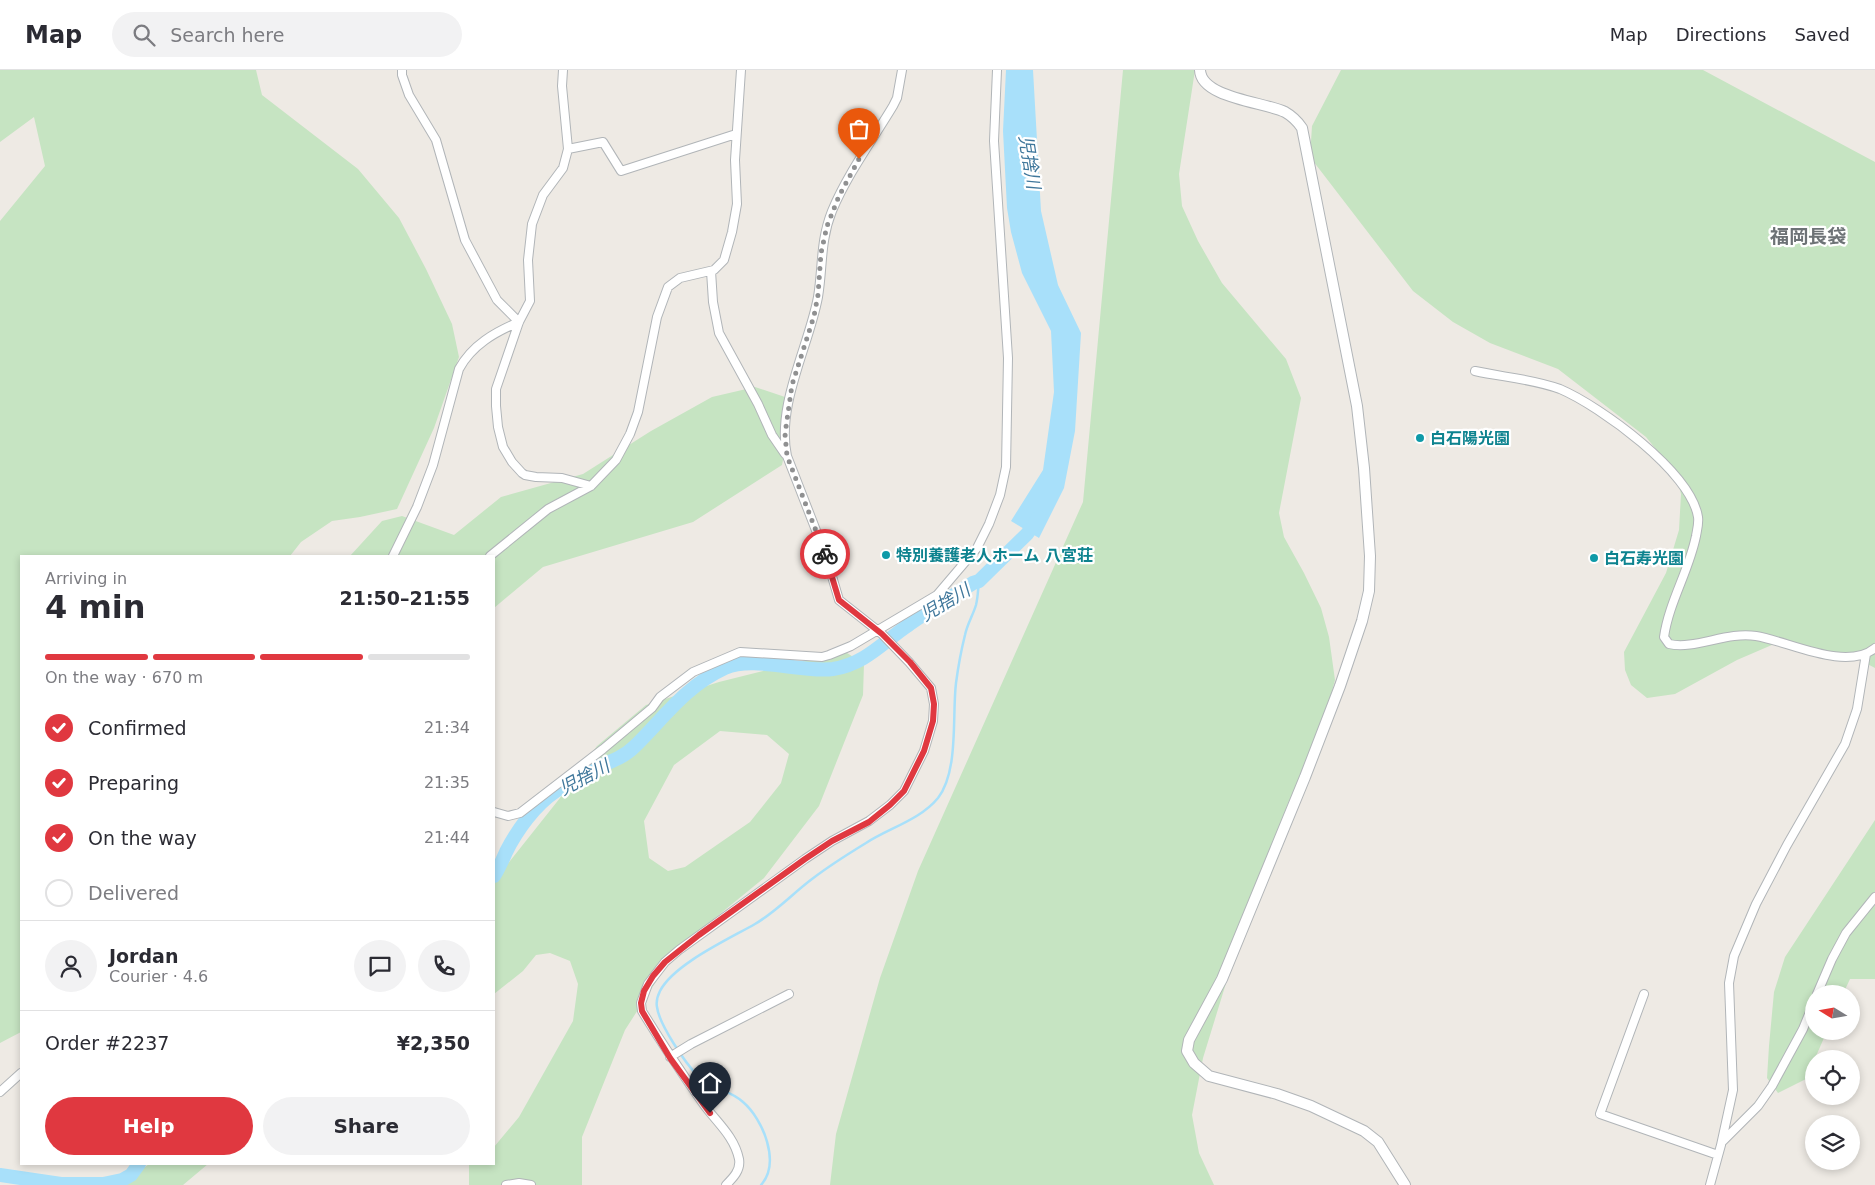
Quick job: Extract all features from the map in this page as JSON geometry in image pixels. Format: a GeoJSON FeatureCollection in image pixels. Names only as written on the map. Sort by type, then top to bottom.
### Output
{"type":"FeatureCollection","features":[{"type":"Feature","properties":{"kind":"street"},"geometry":{"type":"LineString","coordinates":[[402,70],[409,95],[436,140],[465,240],[497,300],[519,322]]}},
{"type":"Feature","properties":{"kind":"street"},"geometry":{"type":"LineString","coordinates":[[563,70],[562,86],[568,149],[563,168],[543,195],[532,224],[528,260],[530,301],[519,322],[496,389],[496,416],[503,447],[515,466],[525,475],[562,478],[591,486]]}},
{"type":"Feature","properties":{"kind":"street"},"geometry":{"type":"LineString","coordinates":[[491,555],[548,510],[591,486],[616,460],[636,418],[657,317],[668,286],[680,278],[717,269],[724,260],[736,211],[736,134],[741,70]]}},
{"type":"Feature","properties":{"kind":"street"},"geometry":{"type":"LineString","coordinates":[[787,456],[785,434],[792,385],[814,316],[818,295],[821,253],[827,226],[832,211],[856,163],[897,98],[902,70]]}},
{"type":"Feature","properties":{"kind":"street"},"geometry":{"type":"LineString","coordinates":[[495,812],[508,816],[520,813],[604,749],[652,708],[660,697],[693,672],[740,652],[822,657],[844,650],[880,632],[937,595],[972,556],[989,524],[1004,481],[1007,453],[1008,358],[994,141],[997,70]]}},
{"type":"Feature","properties":{"kind":"street"},"geometry":{"type":"LineString","coordinates":[[1200,70],[1201,78],[1210,88],[1286,113],[1302,128],[1357,406],[1364,468],[1370,556],[1369,591],[1365,610],[1340,686],[1305,777],[1222,978],[1189,1040],[1187,1051],[1194,1063],[1209,1076],[1277,1094],[1311,1106],[1364,1131],[1378,1142],[1405,1185]]}},
{"type":"Feature","properties":{"kind":"street"},"geometry":{"type":"LineString","coordinates":[[568,149],[602,142],[621,171],[736,134]]}},
{"type":"Feature","properties":{"kind":"street"},"geometry":{"type":"LineString","coordinates":[[711,271],[713,302],[719,334],[758,404],[772,435],[787,456],[826,556],[839,600],[880,632],[910,662],[931,688],[934,704],[933,721],[924,751],[904,791],[890,805],[869,822],[832,841],[805,859],[699,935],[661,966],[644,991],[641,1007],[670,1058],[710,1113],[728,1132],[735,1147],[740,1161],[736,1176],[726,1185]]}},
{"type":"Feature","properties":{"kind":"street"},"geometry":{"type":"LineString","coordinates":[[394,555],[418,506],[433,465],[459,369],[479,344],[519,322]]}},
{"type":"Feature","properties":{"kind":"street"},"geometry":{"type":"LineString","coordinates":[[1475,371],[1552,387],[1587,402],[1632,434],[1683,486],[1692,501],[1698,517],[1698,525],[1691,557],[1668,619],[1664,637],[1669,644],[1690,644],[1744,634],[1774,640],[1803,650],[1833,655],[1856,657],[1866,654],[1875,648]]}},
{"type":"Feature","properties":{"kind":"street"},"geometry":{"type":"LineString","coordinates":[[1710,1185],[1733,1090],[1729,983],[1734,956],[1761,895],[1787,845],[1845,744],[1857,709],[1866,654]]}},
{"type":"Feature","properties":{"kind":"street"},"geometry":{"type":"LineString","coordinates":[[1821,985],[1843,938],[1875,897]]}},
{"type":"Feature","properties":{"kind":"street"},"geometry":{"type":"LineString","coordinates":[[670,1058],[691,1044],[789,994]]}},
{"type":"Feature","properties":{"kind":"street"},"geometry":{"type":"LineString","coordinates":[[1644,994],[1600,1114],[1718,1155]]}},
{"type":"Feature","properties":{"kind":"street"},"geometry":{"type":"LineString","coordinates":[[1721,1145],[1727,1136],[1758,1106],[1805,1024]]}},
{"type":"Feature","properties":{"kind":"street"},"geometry":{"type":"LineString","coordinates":[[0,1092],[20,1074]]}},
{"type":"Feature","properties":{"kind":"street"},"geometry":{"type":"LineString","coordinates":[[506,1185],[520,1183],[531,1185]]}},
{"type":"Feature","properties":{"kind":"green space"},"geometry":{"type":"Polygon","coordinates":[[[0,70],[256,70],[262,95],[358,169],[399,218],[452,324],[459,357],[434,428],[397,509],[332,521],[301,542],[291,555],[20,555],[20,1033],[0,1043],[0,221],[45,166],[34,117],[0,142],[0,70]]]}},
{"type":"Feature","properties":{"kind":"green space"},"geometry":{"type":"Polygon","coordinates":[[[1123,70],[1195,70],[1179,174],[1182,206],[1198,241],[1222,283],[1286,359],[1301,398],[1279,513],[1284,537],[1321,608],[1329,637],[1335,680],[1317,749],[1288,803],[1239,941],[1203,1058],[1192,1115],[1199,1153],[1214,1185],[830,1185],[836,1134],[880,978],[918,871],[1083,502],[1123,70]]]}},
{"type":"Feature","properties":{"kind":"green space"},"geometry":{"type":"Polygon","coordinates":[[[1341,70],[1703,70],[1875,162],[1875,668],[1860,660],[1781,641],[1737,660],[1675,694],[1647,698],[1631,685],[1625,670],[1624,652],[1666,573],[1679,530],[1681,494],[1676,474],[1646,437],[1558,369],[1490,343],[1453,322],[1413,291],[1310,157],[1312,126],[1341,70]]]}},
{"type":"Feature","properties":{"kind":"green space"},"geometry":{"type":"Polygon","coordinates":[[[755,387],[785,397],[788,434],[782,465],[693,522],[543,567],[495,607],[495,555],[351,555],[382,521],[402,516],[454,535],[501,497],[583,474],[651,431],[712,397],[755,387]]]}},
{"type":"Feature","properties":{"kind":"green space"},"geometry":{"type":"Polygon","coordinates":[[[844,651],[864,664],[863,695],[819,806],[764,878],[677,949],[625,1030],[582,1137],[582,1185],[469,1185],[469,1165],[495,1165],[495,1146],[519,1117],[573,1021],[578,984],[570,961],[550,953],[536,955],[523,971],[495,993],[495,880],[560,798],[597,746],[646,705],[719,682],[844,651]],[[720,731],[674,765],[644,821],[649,858],[668,871],[685,867],[750,822],[781,783],[789,754],[767,735],[720,731]]]}},
{"type":"Feature","properties":{"kind":"green space"},"geometry":{"type":"Polygon","coordinates":[[[1875,820],[1875,979],[1850,979],[1847,985],[1805,985],[1805,1040],[1823,1040],[1819,1050],[1805,1050],[1805,1080],[1778,1093],[1767,1078],[1774,992],[1785,957],[1875,820]]]}},
{"type":"Feature","properties":{"kind":"green space"},"geometry":{"type":"Polygon","coordinates":[[[148,1165],[207,1165],[183,1185],[121,1185],[148,1165]]]}},
{"type":"Feature","properties":{"kind":"water"},"geometry":{"type":"Polygon","coordinates":[[[1006,70],[1033,70],[1041,211],[1058,285],[1081,333],[1075,431],[1064,488],[1039,538],[1011,521],[1043,470],[1054,392],[1051,331],[1022,273],[1007,208],[1003,131],[1006,70]]]}},
{"type":"Feature","properties":{"kind":"waterway","name":"児捨川"},"geometry":{"type":"LineString","coordinates":[[495,874],[516,835],[541,803],[581,775],[629,752],[675,704],[698,684],[725,668],[736,664],[749,663],[820,670],[833,669],[855,663],[931,609],[979,581],[1027,534],[1039,517]]}},
{"type":"Feature","properties":{"kind":"waterway"},"geometry":{"type":"LineString","coordinates":[[761,1185],[767,1176],[769,1165],[767,1142],[763,1130],[757,1119],[743,1102],[703,1080],[680,1053],[662,1023],[659,1014],[657,1001],[660,991],[667,981],[689,962],[763,919],[825,869],[875,838],[913,818],[931,806],[938,798],[945,787],[952,758],[956,683],[966,631],[976,605],[979,581]]}},
{"type":"Feature","properties":{"kind":"waterway","name":"児捨川"},"geometry":{"type":"LineString","coordinates":[[0,1175],[61,1184],[103,1184],[122,1180],[131,1175],[138,1165]]}},
{"type":"Feature","properties":{"kind":"way so far"},"geometry":{"type":"LineString","coordinates":[[825,554],[787,456],[785,434],[792,385],[814,316],[818,295],[821,253],[827,226],[839,196],[859,159]]}},
{"type":"Feature","properties":{"kind":"place","name":"白石陽光園"},"geometry":{"type":"Point","coordinates":[1420,438]}},
{"type":"Feature","properties":{"kind":"place","name":"特別養護老人ホーム 八宮荘"},"geometry":{"type":"Point","coordinates":[886,555]}},
{"type":"Feature","properties":{"kind":"place","name":"白石寿光園"},"geometry":{"type":"Point","coordinates":[1594,558]}},
{"type":"Feature","properties":{"kind":"district","name":"福岡長袋"},"geometry":{"type":"Point","coordinates":[1808,236]}},
{"type":"Feature","properties":{"kind":"route"},"geometry":{"type":"LineString","coordinates":[[710,1113],[670,1058],[642,1011],[641,1003],[648,984],[665,962],[699,935],[805,859],[832,841],[869,822],[890,805],[904,791],[918,764],[933,721],[934,704],[931,688],[910,662],[882,634],[839,600],[825,554]]}}]}
